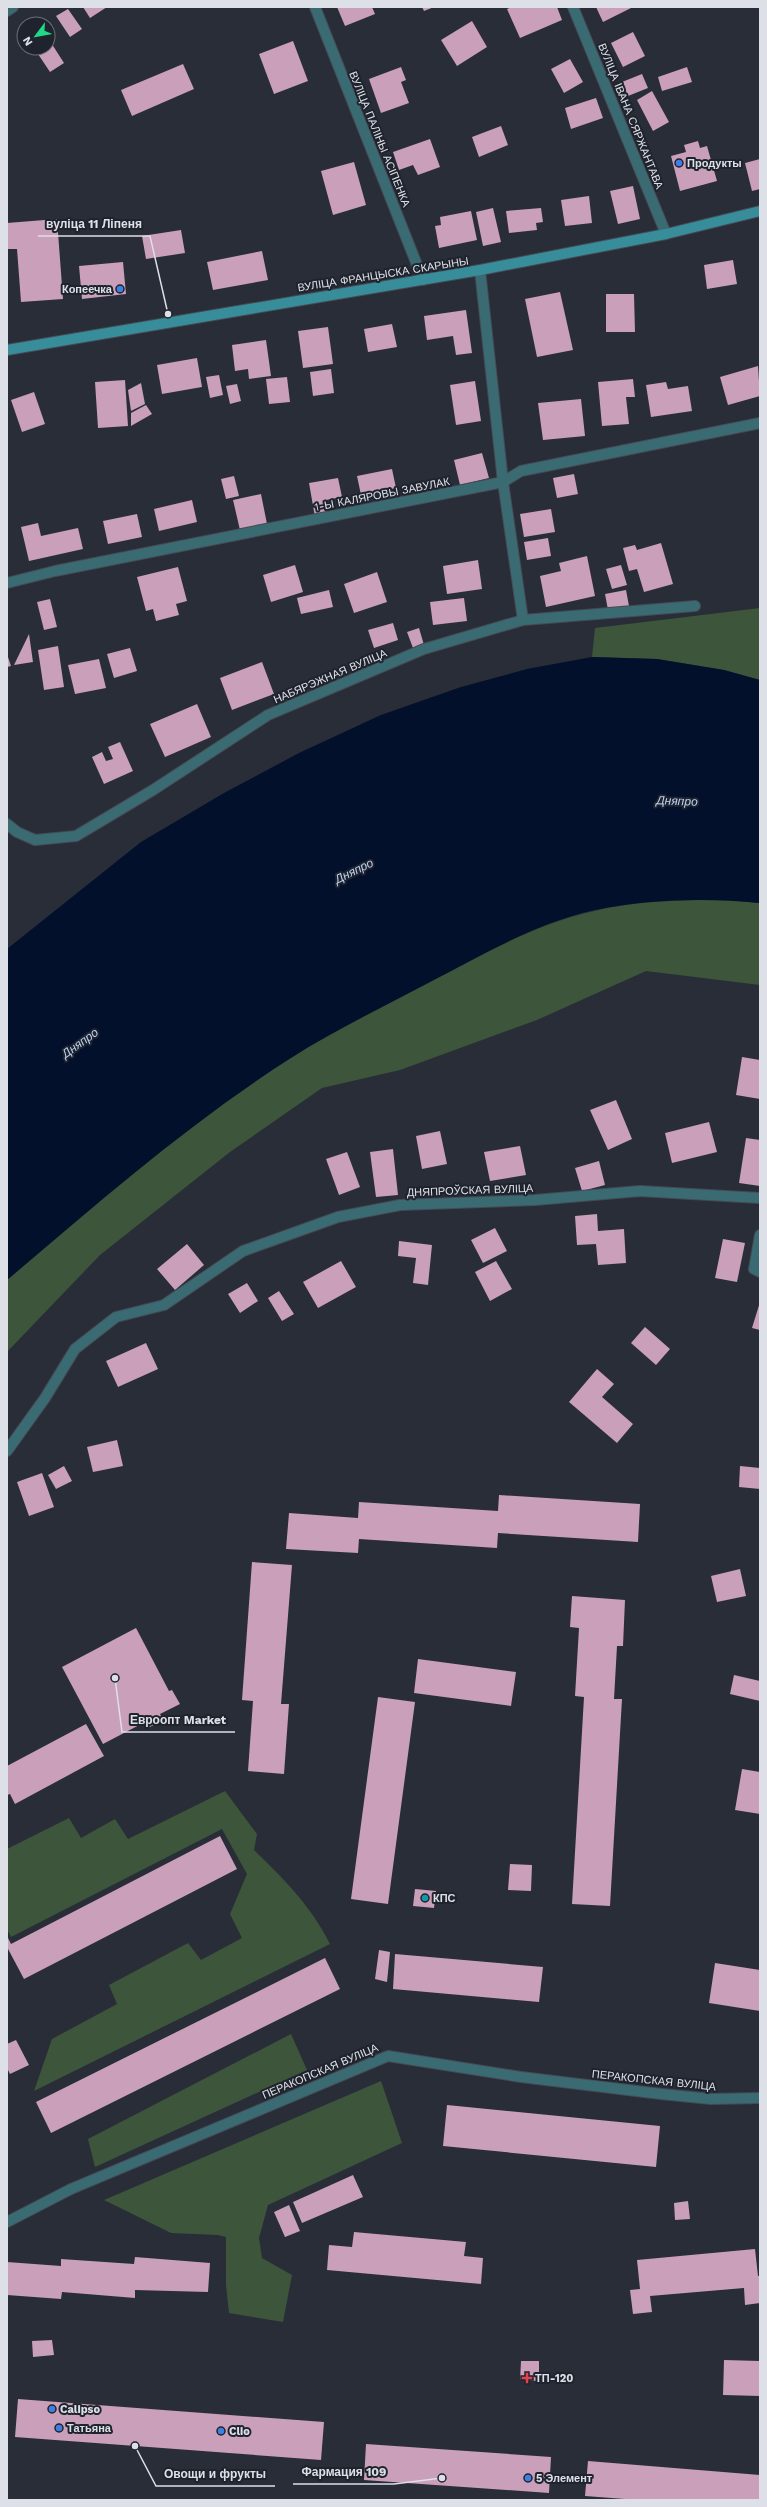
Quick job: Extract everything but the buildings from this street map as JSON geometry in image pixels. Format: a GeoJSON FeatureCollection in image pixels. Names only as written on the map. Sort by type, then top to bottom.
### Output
{"type":"FeatureCollection","features":[{"type":"Feature","properties":{"kind":"main road","name":"ВУЛІЦА ФРАНЦЫСКА СКАРЫНЫ"},"geometry":{"type":"LineString","coordinates":[[7,350],[480,270],[666,234],[760,211]]}},
{"type":"Feature","properties":{"kind":"street"},"geometry":{"type":"LineString","coordinates":[[7,11],[13,7]]}},
{"type":"Feature","properties":{"kind":"street","name":"ВУЛІЦА ПАЛІНЫ АСІПЕНКА"},"geometry":{"type":"LineString","coordinates":[[315,7],[423,280]]}},
{"type":"Feature","properties":{"kind":"street","name":"ВУЛІЦА ІВАНА СЯРЖАНТАВА"},"geometry":{"type":"LineString","coordinates":[[573,7],[666,234]]}},
{"type":"Feature","properties":{"kind":"street"},"geometry":{"type":"LineString","coordinates":[[480,270],[503,482],[523,620]]}},
{"type":"Feature","properties":{"kind":"street","name":"1-Ы КАЛЯРОВЫ ЗАВУЛАК"},"geometry":{"type":"LineString","coordinates":[[7,583],[55,571],[503,482],[521,471],[760,423]]}},
{"type":"Feature","properties":{"kind":"street","name":"НАБЯРЭЖНАЯ ВУЛІЦА"},"geometry":{"type":"LineString","coordinates":[[7,824],[17,832],[35,840],[76,836],[153,790],[268,715],[424,649],[523,620],[695,606]]}},
{"type":"Feature","properties":{"kind":"street","name":"ДНЯПРОЎСКАЯ ВУЛІЦА"},"geometry":{"type":"LineString","coordinates":[[7,1451],[45,1398],[75,1349],[116,1317],[164,1305],[243,1251],[338,1217],[408,1204],[535,1200],[640,1191],[760,1198]]}},
{"type":"Feature","properties":{"kind":"street"},"geometry":{"type":"LineString","coordinates":[[760,1235],[754,1270],[760,1272]]}},
{"type":"Feature","properties":{"kind":"street","name":"ПЕРАКОПСКАЯ ВУЛІЦА"},"geometry":{"type":"LineString","coordinates":[[7,2222],[71,2189],[388,2056],[522,2077],[661,2094],[711,2099],[760,2098]]}},
{"type":"Feature","properties":{"kind":"green space"},"geometry":{"type":"Polygon","coordinates":[[[760,608],[760,680],[724,670],[657,659],[592,657],[595,628],[760,608]]]}},
{"type":"Feature","properties":{"kind":"green space"},"geometry":{"type":"Polygon","coordinates":[[[717,899],[760,903],[760,985],[646,971],[537,1020],[400,1070],[322,1088],[230,1152],[100,1255],[7,1352],[7,1280],[110,1191],[181,1134],[217,1107],[293,1056],[470,960],[551,924],[594,911],[624,905],[717,899]]]}},
{"type":"Feature","properties":{"kind":"green space"},"geometry":{"type":"Polygon","coordinates":[[[225,1791],[257,1834],[254,1850],[286,1882],[306,1905],[323,1930],[330,1944],[34,2091],[52,2039],[117,2004],[109,1985],[188,1943],[201,1960],[242,1938],[230,1914],[247,1874],[222,1829],[11,1937],[7,1929],[7,1849],[69,1818],[81,1838],[115,1819],[128,1839],[225,1791]]]}},
{"type":"Feature","properties":{"kind":"green space"},"geometry":{"type":"Polygon","coordinates":[[[291,2034],[307,2070],[95,2167],[88,2139],[291,2034]]]}},
{"type":"Feature","properties":{"kind":"green space"},"geometry":{"type":"Polygon","coordinates":[[[381,2081],[402,2143],[268,2205],[259,2238],[262,2258],[292,2275],[283,2322],[229,2313],[226,2285],[226,2237],[218,2235],[171,2233],[104,2200],[381,2081]]]}},
{"type":"Feature","properties":{"kind":"water","name":"Дняпро"},"geometry":{"type":"Polygon","coordinates":[[[592,657],[657,659],[724,670],[760,680],[760,903],[719,900],[678,900],[615,906],[574,915],[553,922],[491,950],[325,1037],[253,1083],[145,1164],[7,1280],[7,949],[141,842],[224,793],[299,753],[381,715],[461,687],[527,669],[592,657]]]}},
{"type":"Feature","properties":{"kind":"place","name":"Продукты"},"geometry":{"type":"Point","coordinates":[679,163]}},
{"type":"Feature","properties":{"kind":"place","name":"Копеечка"},"geometry":{"type":"Point","coordinates":[120,289]}},
{"type":"Feature","properties":{"kind":"place","name":"вуліца 11 Ліпеня"},"geometry":{"type":"Point","coordinates":[168,314]}},
{"type":"Feature","properties":{"kind":"place","name":"Евроопт Market"},"geometry":{"type":"Point","coordinates":[115,1678]}},
{"type":"Feature","properties":{"kind":"place","name":"КПС"},"geometry":{"type":"Point","coordinates":[425,1898]}},
{"type":"Feature","properties":{"kind":"place","name":"ТП-120"},"geometry":{"type":"Point","coordinates":[527,2378]}},
{"type":"Feature","properties":{"kind":"place","name":"Calipso"},"geometry":{"type":"Point","coordinates":[52,2409]}},
{"type":"Feature","properties":{"kind":"place","name":"Татьяна"},"geometry":{"type":"Point","coordinates":[59,2428]}},
{"type":"Feature","properties":{"kind":"place","name":"Clio"},"geometry":{"type":"Point","coordinates":[221,2431]}},
{"type":"Feature","properties":{"kind":"place","name":"Овощи и фрукты"},"geometry":{"type":"Point","coordinates":[135,2446]}},
{"type":"Feature","properties":{"kind":"place","name":"Фармация 109"},"geometry":{"type":"Point","coordinates":[442,2478]}},
{"type":"Feature","properties":{"kind":"place","name":"5 Элемент"},"geometry":{"type":"Point","coordinates":[528,2478]}}]}
